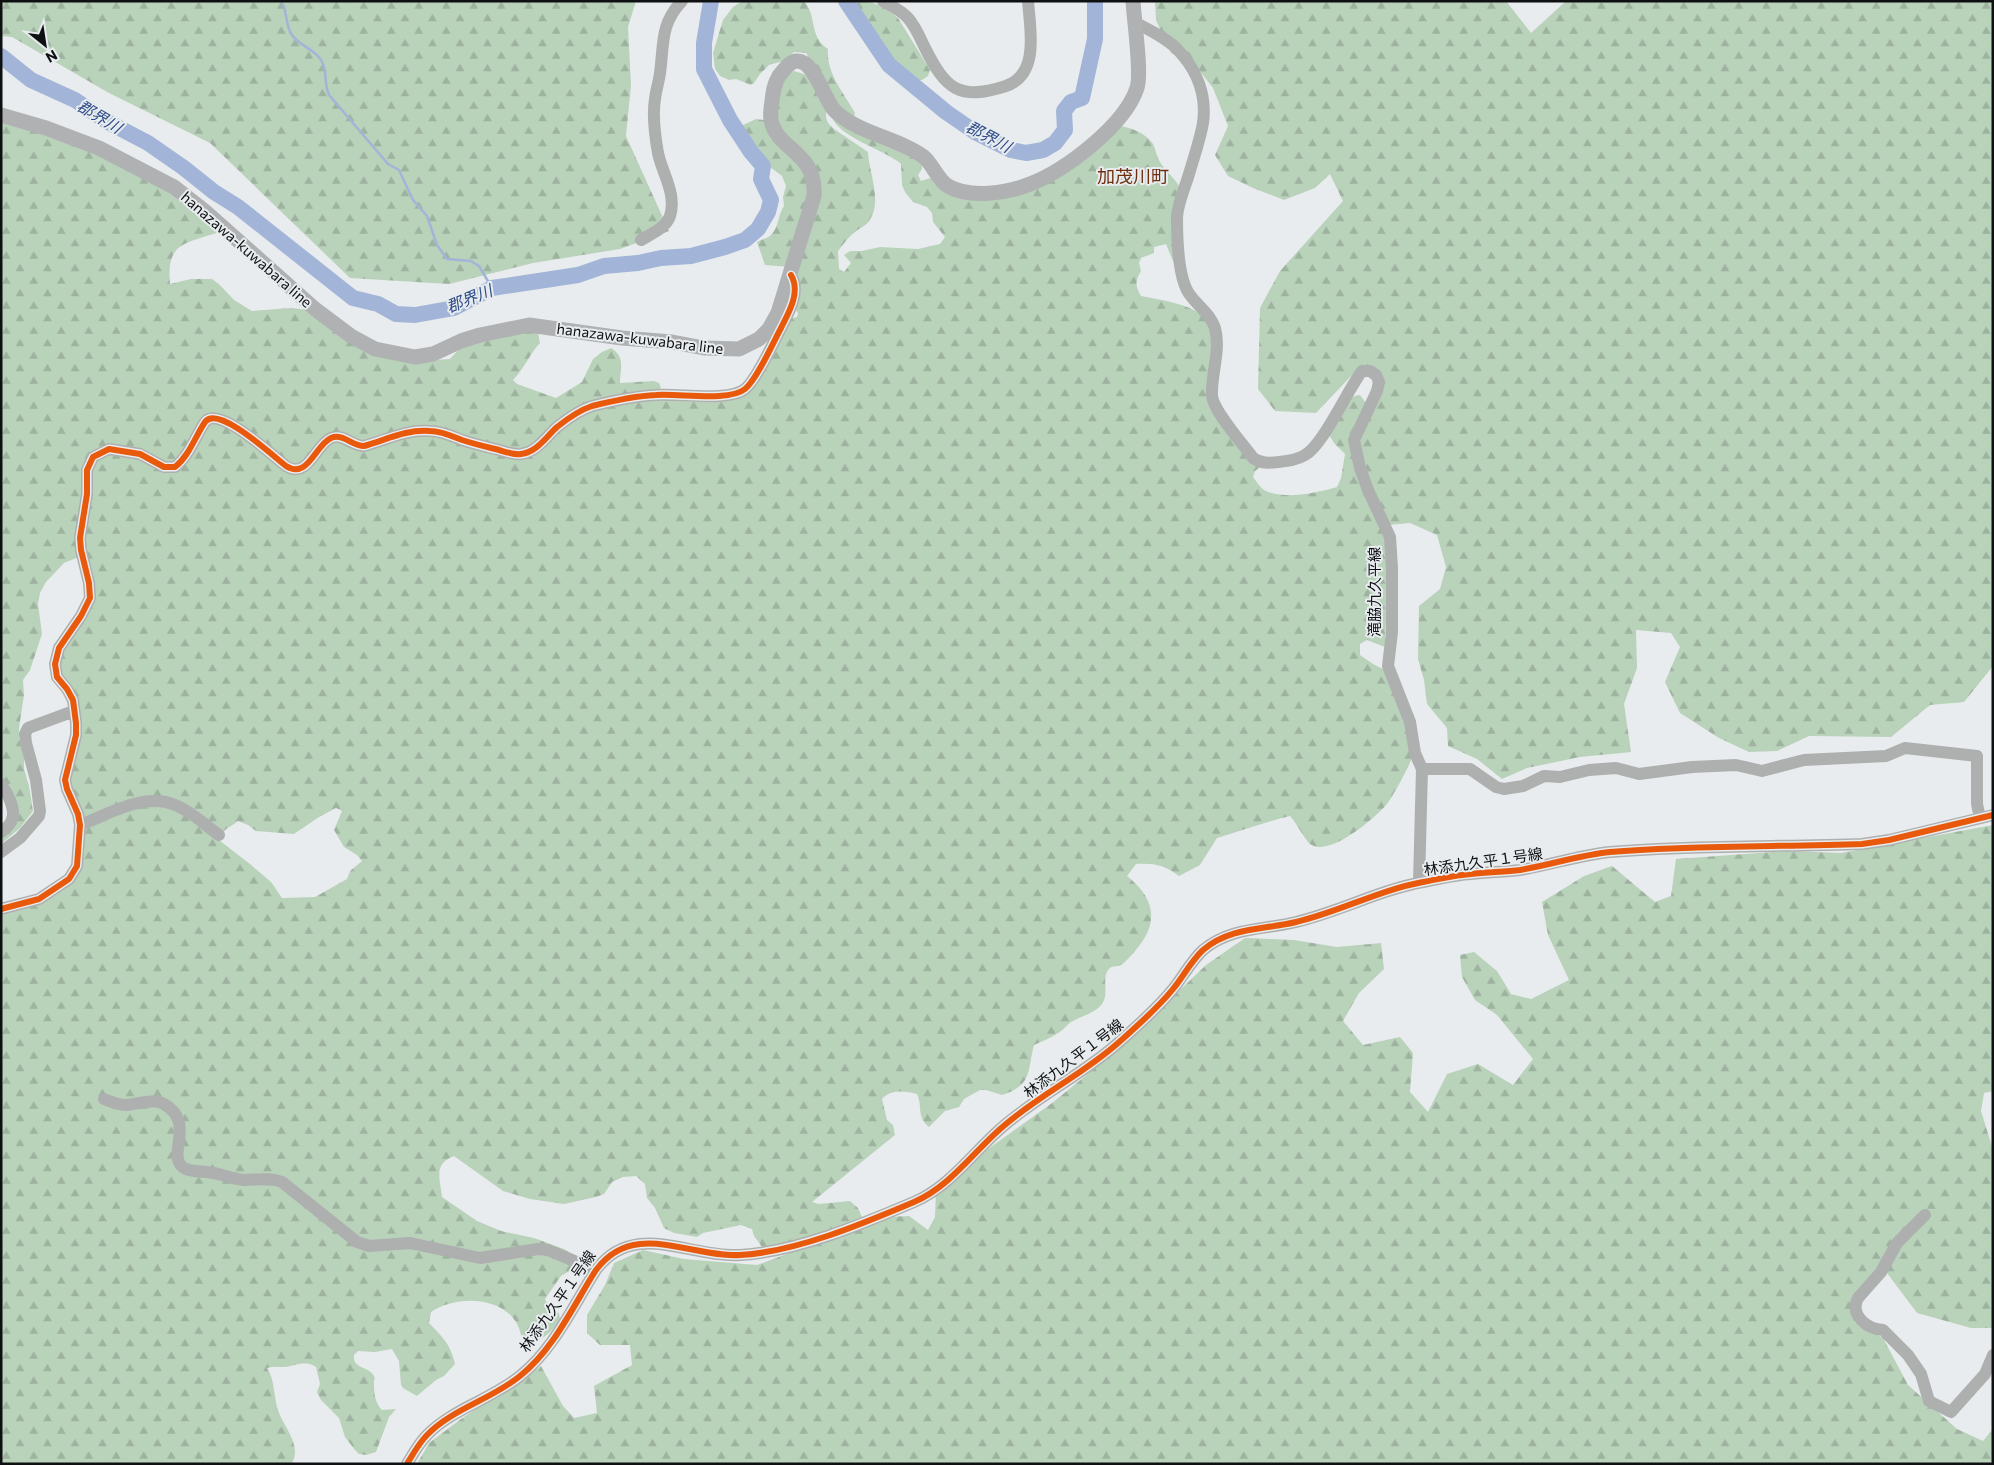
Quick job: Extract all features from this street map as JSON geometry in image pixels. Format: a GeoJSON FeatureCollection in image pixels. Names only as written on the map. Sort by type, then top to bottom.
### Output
{"type":"FeatureCollection","features":[{"type":"Feature","properties":{"kind":"main road","name":"hanazawa-kuwabara line"},"geometry":{"type":"LineString","coordinates":[[1,115],[46,128],[99,148],[174,187],[214,219],[315,308],[351,336],[375,349],[415,357],[433,354],[461,341],[480,335],[529,325],[622,338],[672,342],[704,348],[739,349],[759,338],[769,329],[778,313],[812,206],[815,183],[808,166],[777,132],[772,120],[773,89],[778,77],[788,65],[796,61],[804,63],[810,68],[833,108],[849,122],[903,146],[924,158],[947,185],[959,190],[978,193],[1004,191],[1029,185],[1060,169],[1122,116],[1132,102],[1138,85],[1134,1]]}},
{"type":"Feature","properties":{"kind":"street"},"geometry":{"type":"LineString","coordinates":[[641,240],[658,230],[667,222],[670,215],[670,192],[658,152],[654,107],[660,73],[663,35],[668,21],[682,1]]}},
{"type":"Feature","properties":{"kind":"street"},"geometry":{"type":"LineString","coordinates":[[883,1],[908,17],[933,64],[955,89],[963,93],[976,93],[1011,84],[1021,78],[1027,68],[1031,36],[1028,1]]}},
{"type":"Feature","properties":{"kind":"street","name":"滝脇九久平線"},"geometry":{"type":"LineString","coordinates":[[1134,22],[1175,47],[1189,64],[1201,84],[1204,101],[1203,123],[1185,189],[1179,203],[1178,230],[1182,277],[1188,292],[1212,320],[1215,330],[1216,369],[1212,396],[1214,405],[1220,414],[1253,458],[1259,462],[1266,464],[1296,460],[1307,454],[1318,443],[1362,371],[1370,370],[1376,375],[1379,382],[1377,391],[1354,440],[1360,468],[1368,490],[1390,537],[1392,632],[1388,666],[1410,722],[1415,753],[1422,769],[1419,882]]}},
{"type":"Feature","properties":{"kind":"street"},"geometry":{"type":"LineString","coordinates":[[1,909],[40,899],[69,879],[77,866],[80,826],[78,814],[65,780],[76,735],[74,711],[71,694],[57,677],[55,664],[59,648],[81,616],[90,598],[80,538],[88,494],[87,470],[93,457],[109,449],[129,451],[140,454],[164,467],[175,467],[184,458],[207,420],[214,417],[241,430],[286,466],[294,470],[306,465],[326,441],[331,438],[342,437],[358,446],[364,446],[413,431],[430,431],[474,444],[521,454],[536,448],[557,427],[592,406],[653,395],[677,394],[727,397],[746,389],[771,348],[792,306],[795,281],[791,275]]}},
{"type":"Feature","properties":{"kind":"street"},"geometry":{"type":"LineString","coordinates":[[1,852],[20,838],[39,816],[36,780],[26,743],[26,730],[74,711]]}},
{"type":"Feature","properties":{"kind":"street"},"geometry":{"type":"LineString","coordinates":[[1422,769],[1470,769],[1496,787],[1504,789],[1523,786],[1544,776],[1560,777],[1589,770],[1616,768],[1640,774],[1692,767],[1736,765],[1762,771],[1804,760],[1886,756],[1905,748],[1977,756],[1976,804],[1980,818]]}},
{"type":"Feature","properties":{"kind":"street"},"geometry":{"type":"LineString","coordinates":[[1,784],[7,794],[13,814],[9,824],[1,832]]}},
{"type":"Feature","properties":{"kind":"street"},"geometry":{"type":"LineString","coordinates":[[80,826],[132,804],[146,800],[162,800],[186,811],[219,835]]}},
{"type":"Feature","properties":{"kind":"street","name":"林添九久平１号線"},"geometry":{"type":"LineString","coordinates":[[407,1464],[426,1436],[438,1425],[496,1392],[520,1376],[538,1360],[596,1270],[613,1253],[637,1244],[652,1242],[713,1254],[737,1255],[770,1252],[799,1245],[918,1200],[956,1174],[998,1130],[1019,1113],[1114,1046],[1158,1006],[1202,951],[1218,940],[1235,932],[1294,922],[1343,908],[1383,892],[1419,882],[1468,874],[1516,870],[1605,853],[1862,844],[1889,840],[1993,815]]}},
{"type":"Feature","properties":{"kind":"street"},"geometry":{"type":"LineString","coordinates":[[104,1099],[125,1105],[153,1101],[163,1104],[175,1112],[180,1122],[178,1158],[182,1167],[188,1170],[218,1173],[245,1180],[274,1178],[282,1182],[357,1242],[369,1246],[410,1243],[480,1258],[538,1249],[548,1250],[596,1270]]}},
{"type":"Feature","properties":{"kind":"street"},"geometry":{"type":"LineString","coordinates":[[1924,1215],[1897,1243],[1881,1272],[1858,1298],[1856,1311],[1864,1322],[1875,1330],[1883,1330],[1908,1355],[1921,1374],[1929,1401],[1951,1412],[1985,1374],[1993,1355]]}},
{"type":"Feature","properties":{"kind":"green space"},"geometry":{"type":"Polygon","coordinates":[[[1,1],[636,1],[628,27],[631,85],[626,136],[669,231],[620,249],[533,263],[449,284],[350,278],[210,143],[109,93],[12,37],[1,36],[1,1]]]}},
{"type":"Feature","properties":{"kind":"green space"},"geometry":{"type":"Polygon","coordinates":[[[742,1],[804,1],[811,13],[818,39],[828,49],[828,58],[833,75],[855,113],[854,118],[838,109],[806,53],[794,52],[783,61],[769,65],[751,85],[736,79],[729,80],[720,76],[715,69],[713,53],[723,20],[733,7],[742,1]]]}},
{"type":"Feature","properties":{"kind":"green space"},"geometry":{"type":"Polygon","coordinates":[[[854,1],[878,5],[898,18],[930,70],[928,76],[922,80],[914,80],[905,74],[902,68],[880,45],[869,28],[866,17],[854,1]]]}},
{"type":"Feature","properties":{"kind":"green space"},"geometry":{"type":"Polygon","coordinates":[[[1155,1],[1506,1],[1531,33],[1566,1],[1993,1],[1993,666],[1964,702],[1930,705],[1891,737],[1809,736],[1777,751],[1749,752],[1719,738],[1680,713],[1665,682],[1680,647],[1671,633],[1636,630],[1637,668],[1624,704],[1631,752],[1580,757],[1527,768],[1502,779],[1477,759],[1448,746],[1447,728],[1427,704],[1424,680],[1418,659],[1419,606],[1440,589],[1446,567],[1437,535],[1410,523],[1389,525],[1368,485],[1359,442],[1382,375],[1354,373],[1316,413],[1275,411],[1258,389],[1260,308],[1280,271],[1343,201],[1330,174],[1315,188],[1284,200],[1228,176],[1215,155],[1228,126],[1213,88],[1195,65],[1171,53],[1156,20],[1155,1]]]}},
{"type":"Feature","properties":{"kind":"green space"},"geometry":{"type":"Polygon","coordinates":[[[794,71],[810,76],[826,105],[828,123],[868,152],[875,205],[867,223],[856,231],[838,251],[839,269],[844,272],[851,263],[844,255],[850,251],[862,251],[880,247],[918,249],[940,244],[945,237],[933,222],[932,213],[927,207],[913,202],[905,192],[902,185],[901,164],[850,136],[834,121],[831,113],[847,124],[913,153],[922,160],[922,169],[918,175],[921,181],[933,177],[945,189],[961,195],[994,195],[1015,192],[1034,185],[1071,166],[1119,126],[1137,131],[1150,140],[1160,163],[1181,190],[1175,216],[1177,260],[1173,261],[1166,244],[1154,247],[1154,253],[1141,258],[1139,263],[1141,271],[1136,284],[1141,296],[1191,309],[1200,313],[1207,320],[1211,327],[1213,342],[1210,403],[1250,459],[1256,462],[1259,468],[1255,471],[1253,477],[1262,489],[1274,494],[1292,495],[1337,487],[1341,478],[1345,454],[1334,443],[1328,433],[1340,409],[1349,400],[1360,395],[1366,403],[1352,431],[1351,444],[1362,488],[1383,528],[1389,556],[1385,647],[1367,640],[1360,644],[1360,655],[1385,670],[1388,680],[1409,716],[1416,736],[1415,751],[1394,793],[1387,804],[1373,818],[1340,841],[1328,846],[1318,847],[1310,844],[1290,816],[1217,838],[1200,865],[1179,876],[1169,869],[1159,866],[1136,864],[1127,876],[1144,893],[1151,911],[1151,921],[1143,941],[1135,951],[1123,964],[1111,967],[1106,973],[1105,996],[1099,1008],[1071,1022],[1055,1035],[1034,1045],[1027,1076],[1019,1087],[1002,1095],[980,1090],[964,1099],[959,1107],[945,1111],[929,1127],[922,1119],[917,1094],[894,1092],[882,1099],[887,1120],[893,1125],[895,1135],[812,1202],[819,1204],[850,1201],[858,1208],[862,1217],[826,1232],[772,1248],[762,1247],[754,1236],[752,1229],[741,1225],[703,1233],[697,1237],[674,1233],[664,1228],[655,1208],[647,1198],[645,1184],[636,1176],[623,1177],[612,1182],[604,1194],[564,1204],[530,1199],[503,1191],[454,1156],[447,1159],[440,1167],[439,1172],[442,1197],[477,1221],[501,1231],[534,1238],[564,1249],[579,1258],[573,1269],[561,1276],[545,1299],[550,1309],[559,1313],[560,1319],[550,1332],[540,1339],[532,1340],[521,1335],[516,1322],[507,1312],[483,1302],[455,1302],[431,1312],[429,1323],[445,1341],[451,1351],[455,1364],[444,1376],[436,1380],[417,1396],[401,1385],[399,1361],[392,1349],[375,1352],[358,1351],[354,1355],[354,1360],[374,1376],[376,1401],[382,1410],[396,1409],[389,1417],[376,1452],[366,1455],[359,1454],[355,1450],[345,1437],[339,1418],[321,1400],[317,1392],[320,1384],[316,1367],[304,1363],[267,1368],[272,1379],[279,1413],[294,1445],[294,1458],[291,1464],[1,1464],[1,912],[9,908],[35,903],[74,879],[79,867],[81,832],[94,822],[128,808],[149,803],[172,807],[184,813],[271,882],[282,898],[315,897],[347,879],[350,871],[362,861],[357,855],[344,847],[334,830],[342,811],[336,808],[294,834],[256,831],[238,821],[221,834],[186,808],[177,803],[157,798],[146,798],[132,802],[92,819],[83,816],[80,812],[68,784],[78,736],[77,705],[59,675],[57,666],[63,646],[82,621],[91,602],[92,587],[84,556],[83,531],[89,498],[89,474],[92,462],[104,452],[114,450],[135,456],[166,469],[174,470],[186,459],[202,429],[212,419],[221,421],[244,435],[292,472],[303,471],[327,443],[332,441],[341,440],[363,449],[415,433],[437,435],[513,457],[524,455],[544,444],[571,420],[593,409],[643,399],[684,396],[721,399],[740,394],[750,388],[789,319],[797,317],[798,313],[794,308],[799,289],[798,271],[819,192],[819,182],[815,170],[809,160],[785,134],[775,112],[779,86],[786,76],[794,71]]]}},
{"type":"Feature","properties":{"kind":"green space"},"geometry":{"type":"Polygon","coordinates":[[[1,119],[29,126],[148,176],[219,232],[188,242],[175,252],[171,259],[170,284],[191,279],[212,279],[234,300],[252,311],[291,308],[311,310],[341,332],[434,360],[450,359],[460,348],[526,329],[538,333],[540,343],[513,380],[517,384],[556,398],[582,382],[593,359],[611,348],[619,355],[621,368],[620,383],[654,381],[659,383],[661,388],[654,393],[592,404],[534,445],[517,451],[445,431],[370,443],[341,435],[299,467],[214,415],[173,466],[140,452],[91,456],[79,557],[64,563],[46,582],[40,593],[38,604],[42,634],[30,670],[23,680],[24,695],[19,738],[24,756],[24,769],[33,811],[20,828],[1,844],[1,833],[10,826],[1,780],[1,119]]]}},
{"type":"Feature","properties":{"kind":"green space"},"geometry":{"type":"Polygon","coordinates":[[[756,119],[764,120],[801,163],[810,184],[790,267],[765,265],[757,242],[774,232],[784,206],[783,197],[786,186],[782,176],[762,161],[740,129],[743,125],[756,119]]]}},
{"type":"Feature","properties":{"kind":"green space"},"geometry":{"type":"Polygon","coordinates":[[[1993,825],[1993,1091],[1984,1093],[1981,1111],[1993,1150],[1993,1328],[1971,1328],[1917,1313],[1884,1269],[1854,1302],[1855,1323],[1883,1338],[1908,1385],[1957,1429],[1983,1441],[1993,1429],[1993,1464],[417,1464],[429,1443],[461,1419],[541,1366],[563,1406],[574,1418],[597,1413],[594,1386],[632,1365],[630,1345],[600,1345],[587,1333],[587,1315],[605,1285],[614,1263],[643,1250],[684,1259],[757,1265],[885,1217],[909,1216],[928,1230],[935,1217],[936,1191],[984,1152],[1052,1103],[1115,1052],[1206,965],[1245,938],[1294,940],[1337,947],[1381,943],[1384,969],[1359,993],[1343,1021],[1363,1045],[1400,1037],[1413,1053],[1410,1092],[1428,1112],[1447,1074],[1478,1064],[1513,1085],[1533,1059],[1497,1015],[1475,1000],[1462,977],[1460,955],[1474,952],[1497,971],[1511,994],[1531,999],[1569,980],[1548,935],[1542,902],[1584,876],[1612,866],[1655,902],[1671,896],[1676,859],[1788,851],[1841,853],[1993,825]]]}},
{"type":"Feature","properties":{"kind":"waterway"},"geometry":{"type":"LineString","coordinates":[[281,1],[292,35],[321,59],[329,95],[388,164],[399,170],[413,200],[427,216],[437,245],[447,259],[471,261],[479,266],[492,288]]}},
{"type":"Feature","properties":{"kind":"waterway","name":"郡界川"},"geometry":{"type":"LineString","coordinates":[[1,56],[31,80],[75,100],[106,121],[148,143],[214,192],[238,207],[353,298],[378,304],[396,314],[415,315],[454,308],[492,288],[578,275],[604,266],[691,256],[745,240],[758,229],[768,212],[771,200],[761,179],[763,166],[751,152],[730,120],[704,69],[704,43],[711,1]]}},
{"type":"Feature","properties":{"kind":"waterway","name":"郡界川"},"geometry":{"type":"LineString","coordinates":[[846,1],[889,65],[946,112],[975,132],[1011,150],[1026,153],[1043,150],[1055,143],[1065,130],[1064,111],[1071,102],[1082,98],[1095,39],[1095,1]]}},
{"type":"Feature","properties":{"kind":"cycle path"},"geometry":{"type":"LineString","coordinates":[[1,909],[39,899],[69,879],[77,866],[80,825],[78,814],[65,780],[76,735],[76,723],[73,700],[57,677],[55,664],[59,648],[81,616],[90,598],[80,538],[87,494],[87,470],[93,457],[109,449],[140,454],[164,467],[175,467],[188,452],[205,422],[212,418],[221,420],[246,434],[286,466],[294,469],[300,469],[306,465],[320,447],[331,438],[340,437],[364,446],[404,433],[421,431],[434,431],[510,453],[527,453],[541,444],[565,421],[578,412],[592,406],[640,396],[716,396],[737,393],[745,389],[760,369],[793,302],[795,288],[791,275]]}},
{"type":"Feature","properties":{"kind":"cycle path"},"geometry":{"type":"LineString","coordinates":[[407,1464],[421,1442],[437,1426],[509,1384],[532,1365],[553,1340],[596,1270],[611,1255],[628,1247],[645,1244],[664,1244],[721,1254],[740,1255],[784,1249],[828,1236],[927,1196],[959,1170],[1013,1118],[1089,1066],[1118,1043],[1160,1003],[1203,950],[1224,937],[1247,930],[1284,925],[1312,918],[1391,890],[1453,876],[1520,870],[1610,852],[1704,847],[1862,844],[1889,840],[1993,815]]}},
{"type":"Feature","properties":{"kind":"district","name":"加茂川町"},"geometry":{"type":"Point","coordinates":[1133,176]}}]}
